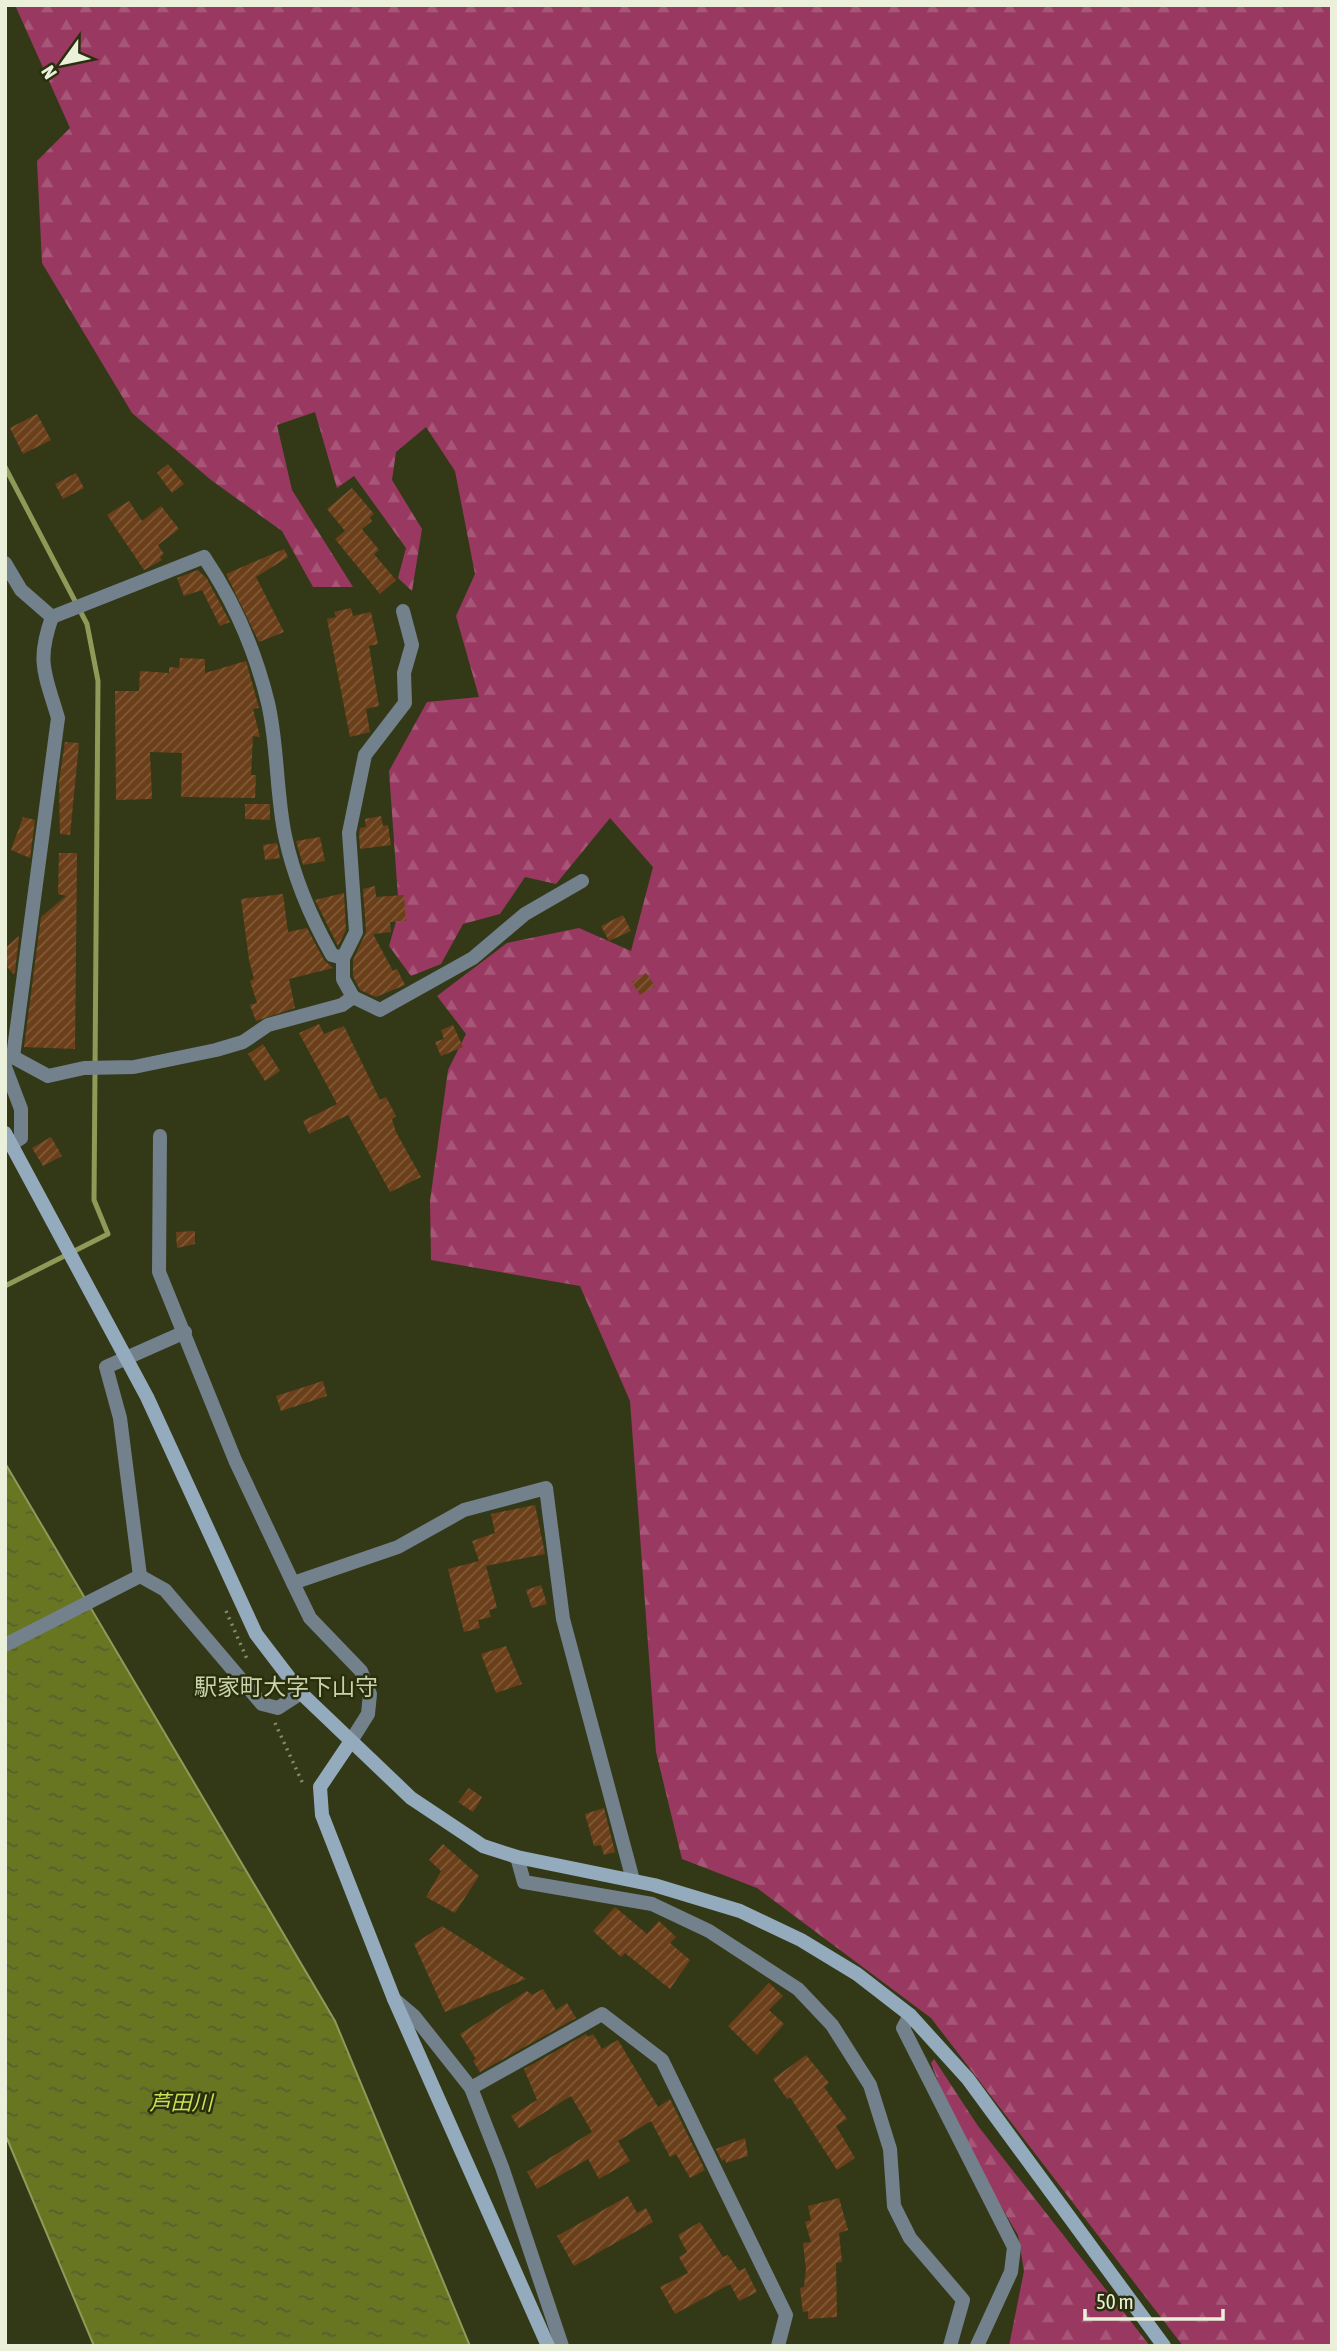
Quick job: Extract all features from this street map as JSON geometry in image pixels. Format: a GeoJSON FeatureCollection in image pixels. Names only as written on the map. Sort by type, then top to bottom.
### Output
{"type":"FeatureCollection","features":[{"type":"Feature","properties":{"kind":"street"},"geometry":{"type":"LineString","coordinates":[[343,958],[332,955],[311,919],[285,836],[269,705],[248,636],[229,595],[204,557],[52,617],[42,646],[43,666],[58,718],[8,1061],[21,1109],[21,1138],[9,1139],[127,1359],[256,1634],[301,1693],[411,1798],[483,1846],[517,1857],[633,1881],[740,1911],[801,1940],[857,1974],[909,2015],[968,2079],[1164,2346]]}},
{"type":"Feature","properties":{"kind":"street"},"geometry":{"type":"LineString","coordinates":[[5,563],[21,590],[52,617]]}},
{"type":"Feature","properties":{"kind":"street"},"geometry":{"type":"LineString","coordinates":[[403,611],[412,645],[404,673],[405,704],[365,755],[349,833],[356,932],[343,958],[343,979],[353,997],[380,1010],[473,958],[525,914],[582,881]]}},
{"type":"Feature","properties":{"kind":"street"},"geometry":{"type":"LineString","coordinates":[[8,1061],[48,1076],[84,1068],[134,1068],[243,1042],[268,1025],[342,1005],[353,997]]}},
{"type":"Feature","properties":{"kind":"street"},"geometry":{"type":"LineString","coordinates":[[160,1136],[159,1272],[235,1460],[310,1618],[361,1671],[370,1694],[368,1714],[320,1787],[322,1815],[394,1999],[548,2346]]}},
{"type":"Feature","properties":{"kind":"street"},"geometry":{"type":"LineString","coordinates":[[140,1576],[120,1418],[106,1367],[185,1332]]}},
{"type":"Feature","properties":{"kind":"street"},"geometry":{"type":"LineString","coordinates":[[293,1583],[398,1547],[464,1510],[546,1488],[564,1619],[633,1881]]}},
{"type":"Feature","properties":{"kind":"street"},"geometry":{"type":"LineString","coordinates":[[5,1645],[140,1576]]}},
{"type":"Feature","properties":{"kind":"street"},"geometry":{"type":"LineString","coordinates":[[140,1576],[165,1590],[262,1704],[278,1708],[301,1693]]}},
{"type":"Feature","properties":{"kind":"street"},"geometry":{"type":"LineString","coordinates":[[517,1857],[524,1882],[652,1904],[709,1931],[798,1989],[832,2025],[870,2085],[890,2149],[894,2206],[910,2238],[963,2300],[950,2346]]}},
{"type":"Feature","properties":{"kind":"street"},"geometry":{"type":"LineString","coordinates":[[394,1999],[414,2016],[471,2088],[502,2167],[562,2346]]}},
{"type":"Feature","properties":{"kind":"street"},"geometry":{"type":"LineString","coordinates":[[471,2088],[602,2014],[662,2060],[786,2315],[778,2346]]}},
{"type":"Feature","properties":{"kind":"street"},"geometry":{"type":"LineString","coordinates":[[909,2015],[903,2028],[1014,2247],[1011,2272],[977,2346]]}},
{"type":"Feature","properties":{"kind":"green space"},"geometry":{"type":"Polygon","coordinates":[[[15,5],[1332,5],[1332,2346],[1183,2346],[931,2018],[757,1888],[682,1859],[656,1752],[630,1401],[580,1286],[431,1260],[430,1201],[448,1070],[466,1034],[437,996],[507,943],[579,928],[631,951],[653,867],[610,818],[556,884],[525,877],[500,914],[463,924],[441,964],[411,976],[389,946],[399,911],[389,771],[427,702],[479,697],[456,616],[475,574],[455,471],[426,427],[396,452],[392,480],[422,529],[412,591],[398,578],[406,548],[354,476],[337,488],[315,412],[277,425],[292,490],[353,587],[313,587],[282,531],[211,480],[132,413],[42,263],[37,161],[70,128],[15,5]]]}},
{"type":"Feature","properties":{"kind":"green space"},"geometry":{"type":"Polygon","coordinates":[[[934,2059],[978,2126],[1150,2346],[1009,2346],[1024,2271],[1018,2235],[957,2132],[931,2063],[934,2059]]]}},
{"type":"Feature","properties":{"kind":"water","name":"芦田川"},"geometry":{"type":"Polygon","coordinates":[[[5,1463],[335,2021],[470,2346],[94,2346],[5,2134],[5,1463]]]}},
{"type":"Feature","properties":{"kind":"building"},"geometry":{"type":"Polygon","coordinates":[[[37,414],[51,440],[23,454],[10,428],[37,414]]]}},
{"type":"Feature","properties":{"kind":"building"},"geometry":{"type":"Polygon","coordinates":[[[168,464],[184,484],[172,493],[157,473],[168,464]]]}},
{"type":"Feature","properties":{"kind":"building"},"geometry":{"type":"Polygon","coordinates":[[[76,473],[84,488],[63,499],[55,484],[76,473]]]}},
{"type":"Feature","properties":{"kind":"building"},"geometry":{"type":"Polygon","coordinates":[[[352,488],[374,514],[370,517],[372,521],[362,529],[379,550],[374,554],[396,580],[380,594],[335,539],[345,531],[327,509],[352,488]]]}},
{"type":"Feature","properties":{"kind":"building"},"geometry":{"type":"Polygon","coordinates":[[[129,501],[142,521],[161,506],[179,529],[158,545],[164,554],[160,557],[162,560],[144,570],[107,515],[129,501]]]}},
{"type":"Feature","properties":{"kind":"building"},"geometry":{"type":"Polygon","coordinates":[[[284,549],[288,557],[256,577],[284,632],[259,642],[226,574],[284,549]]]}},
{"type":"Feature","properties":{"kind":"building"},"geometry":{"type":"Polygon","coordinates":[[[198,570],[207,579],[230,622],[220,626],[202,590],[184,596],[177,578],[198,570]]]}},
{"type":"Feature","properties":{"kind":"building"},"geometry":{"type":"Polygon","coordinates":[[[351,608],[353,616],[371,612],[378,644],[369,646],[379,706],[366,709],[370,732],[350,737],[327,619],[336,617],[334,612],[351,608]]]}},
{"type":"Feature","properties":{"kind":"building"},"geometry":{"type":"Polygon","coordinates":[[[180,658],[205,659],[205,673],[246,661],[259,708],[253,709],[260,737],[253,736],[251,775],[256,775],[255,798],[181,797],[182,753],[150,752],[152,799],[116,800],[115,691],[139,691],[140,671],[169,673],[169,667],[179,668],[180,658]]]}},
{"type":"Feature","properties":{"kind":"building"},"geometry":{"type":"Polygon","coordinates":[[[65,742],[79,743],[70,835],[60,834],[59,782],[65,742]]]}},
{"type":"Feature","properties":{"kind":"building"},"geometry":{"type":"Polygon","coordinates":[[[245,804],[270,804],[270,820],[245,819],[245,804]]]}},
{"type":"Feature","properties":{"kind":"building"},"geometry":{"type":"Polygon","coordinates":[[[381,816],[383,826],[388,825],[391,845],[360,849],[360,828],[366,827],[365,819],[381,816]]]}},
{"type":"Feature","properties":{"kind":"building"},"geometry":{"type":"Polygon","coordinates":[[[23,817],[35,820],[30,858],[11,850],[23,817]]]}},
{"type":"Feature","properties":{"kind":"building"},"geometry":{"type":"Polygon","coordinates":[[[320,837],[325,861],[303,865],[296,841],[320,837]]]}},
{"type":"Feature","properties":{"kind":"building"},"geometry":{"type":"Polygon","coordinates":[[[277,843],[280,858],[265,860],[263,845],[277,843]]]}},
{"type":"Feature","properties":{"kind":"building"},"geometry":{"type":"Polygon","coordinates":[[[59,853],[77,853],[75,1049],[24,1047],[41,917],[66,896],[58,894],[59,853]]]}},
{"type":"Feature","properties":{"kind":"building"},"geometry":{"type":"Polygon","coordinates":[[[375,886],[376,897],[404,895],[406,921],[390,922],[391,932],[373,934],[393,971],[397,969],[405,985],[376,997],[360,990],[353,976],[353,960],[366,932],[363,889],[375,886]]]}},
{"type":"Feature","properties":{"kind":"building"},"geometry":{"type":"Polygon","coordinates":[[[344,893],[346,930],[338,946],[315,900],[344,893]]]}},
{"type":"Feature","properties":{"kind":"building"},"geometry":{"type":"Polygon","coordinates":[[[283,894],[288,932],[307,928],[324,960],[333,968],[289,979],[295,1008],[256,1021],[250,1005],[257,1003],[250,981],[254,979],[241,899],[283,894]]]}},
{"type":"Feature","properties":{"kind":"building"},"geometry":{"type":"Polygon","coordinates":[[[623,915],[631,931],[609,941],[601,926],[623,915]]]}},
{"type":"Feature","properties":{"kind":"building"},"geometry":{"type":"Polygon","coordinates":[[[19,936],[13,974],[5,964],[5,948],[19,936]]]}},
{"type":"Feature","properties":{"kind":"building"},"geometry":{"type":"Polygon","coordinates":[[[646,973],[655,986],[640,995],[632,982],[646,973]]]}},
{"type":"Feature","properties":{"kind":"building"},"geometry":{"type":"Polygon","coordinates":[[[319,1024],[324,1034],[344,1026],[380,1100],[386,1097],[396,1116],[392,1119],[396,1132],[421,1177],[390,1192],[348,1115],[309,1134],[303,1121],[337,1104],[299,1033],[319,1024]]]}},
{"type":"Feature","properties":{"kind":"building"},"geometry":{"type":"Polygon","coordinates":[[[453,1025],[463,1047],[441,1056],[435,1042],[444,1039],[441,1030],[453,1025]]]}},
{"type":"Feature","properties":{"kind":"building"},"geometry":{"type":"Polygon","coordinates":[[[263,1044],[280,1071],[265,1081],[248,1054],[263,1044]]]}},
{"type":"Feature","properties":{"kind":"building"},"geometry":{"type":"Polygon","coordinates":[[[51,1137],[62,1156],[43,1166],[32,1148],[51,1137]]]}},
{"type":"Feature","properties":{"kind":"building"},"geometry":{"type":"Polygon","coordinates":[[[195,1231],[195,1244],[177,1248],[176,1232],[195,1231]]]}},
{"type":"Feature","properties":{"kind":"building"},"geometry":{"type":"Polygon","coordinates":[[[323,1381],[327,1396],[281,1411],[276,1396],[323,1381]]]}},
{"type":"Feature","properties":{"kind":"building"},"geometry":{"type":"Polygon","coordinates":[[[535,1505],[545,1554],[486,1566],[497,1608],[489,1610],[491,1617],[478,1620],[480,1628],[464,1632],[448,1569],[479,1561],[472,1541],[495,1533],[491,1514],[535,1505]]]}},
{"type":"Feature","properties":{"kind":"building"},"geometry":{"type":"Polygon","coordinates":[[[541,1585],[547,1604],[532,1608],[526,1590],[541,1585]]]}},
{"type":"Feature","properties":{"kind":"building"},"geometry":{"type":"Polygon","coordinates":[[[506,1646],[522,1684],[496,1693],[481,1654],[506,1646]]]}},
{"type":"Feature","properties":{"kind":"building"},"geometry":{"type":"Polygon","coordinates":[[[469,1788],[482,1797],[473,1812],[458,1802],[469,1788]]]}},
{"type":"Feature","properties":{"kind":"building"},"geometry":{"type":"Polygon","coordinates":[[[604,1808],[615,1852],[604,1855],[601,1845],[594,1846],[585,1814],[604,1808]]]}},
{"type":"Feature","properties":{"kind":"building"},"geometry":{"type":"Polygon","coordinates":[[[443,1844],[479,1876],[455,1913],[426,1897],[441,1871],[429,1860],[443,1844]]]}},
{"type":"Feature","properties":{"kind":"building"},"geometry":{"type":"Polygon","coordinates":[[[615,1907],[647,1934],[659,1921],[676,1937],[670,1943],[690,1960],[670,1989],[625,1953],[621,1957],[593,1931],[615,1907]]]}},
{"type":"Feature","properties":{"kind":"building"},"geometry":{"type":"Polygon","coordinates":[[[442,1926],[526,1979],[445,2012],[414,1944],[442,1926]]]}},
{"type":"Feature","properties":{"kind":"building"},"geometry":{"type":"Polygon","coordinates":[[[769,1983],[783,1996],[769,2010],[784,2024],[757,2055],[728,2026],[769,1983]]]}},
{"type":"Feature","properties":{"kind":"building"},"geometry":{"type":"Polygon","coordinates":[[[543,1989],[556,2010],[567,2003],[576,2018],[480,2072],[473,2061],[476,2059],[460,2034],[527,1991],[532,1995],[543,1989]]]}},
{"type":"Feature","properties":{"kind":"building"},"geometry":{"type":"Polygon","coordinates":[[[586,2034],[588,2037],[593,2034],[602,2049],[618,2040],[658,2107],[670,2099],[705,2170],[690,2178],[676,2154],[670,2157],[651,2121],[618,2141],[630,2161],[599,2179],[588,2159],[537,2189],[527,2172],[592,2132],[571,2096],[519,2128],[511,2116],[537,2100],[524,2069],[586,2034]]]}},
{"type":"Feature","properties":{"kind":"building"},"geometry":{"type":"Polygon","coordinates":[[[806,2055],[829,2083],[824,2087],[847,2119],[836,2126],[855,2158],[837,2170],[790,2097],[787,2099],[773,2079],[806,2055]]]}},
{"type":"Feature","properties":{"kind":"building"},"geometry":{"type":"Polygon","coordinates":[[[745,2138],[748,2156],[726,2163],[725,2159],[722,2161],[716,2149],[745,2138]]]}},
{"type":"Feature","properties":{"kind":"building"},"geometry":{"type":"Polygon","coordinates":[[[628,2196],[637,2213],[646,2208],[653,2222],[574,2266],[557,2236],[628,2196]]]}},
{"type":"Feature","properties":{"kind":"building"},"geometry":{"type":"Polygon","coordinates":[[[839,2198],[848,2230],[839,2233],[842,2262],[836,2263],[837,2317],[808,2319],[808,2311],[803,2312],[800,2288],[804,2287],[806,2269],[803,2243],[811,2242],[805,2222],[811,2220],[808,2206],[839,2198]]]}},
{"type":"Feature","properties":{"kind":"building"},"geometry":{"type":"Polygon","coordinates":[[[700,2222],[723,2257],[728,2255],[739,2271],[745,2268],[757,2292],[739,2301],[730,2284],[675,2314],[660,2287],[688,2273],[679,2257],[687,2252],[678,2235],[700,2222]]]}},
{"type":"Feature","properties":{"kind":"waterway"},"geometry":{"type":"LineString","coordinates":[[5,467],[87,624],[98,681],[94,1200],[108,1234],[5,1286]]}},
{"type":"Feature","properties":{"kind":"district","name":"駅家町大字下山守"},"geometry":{"type":"Point","coordinates":[286,1687]}}]}
